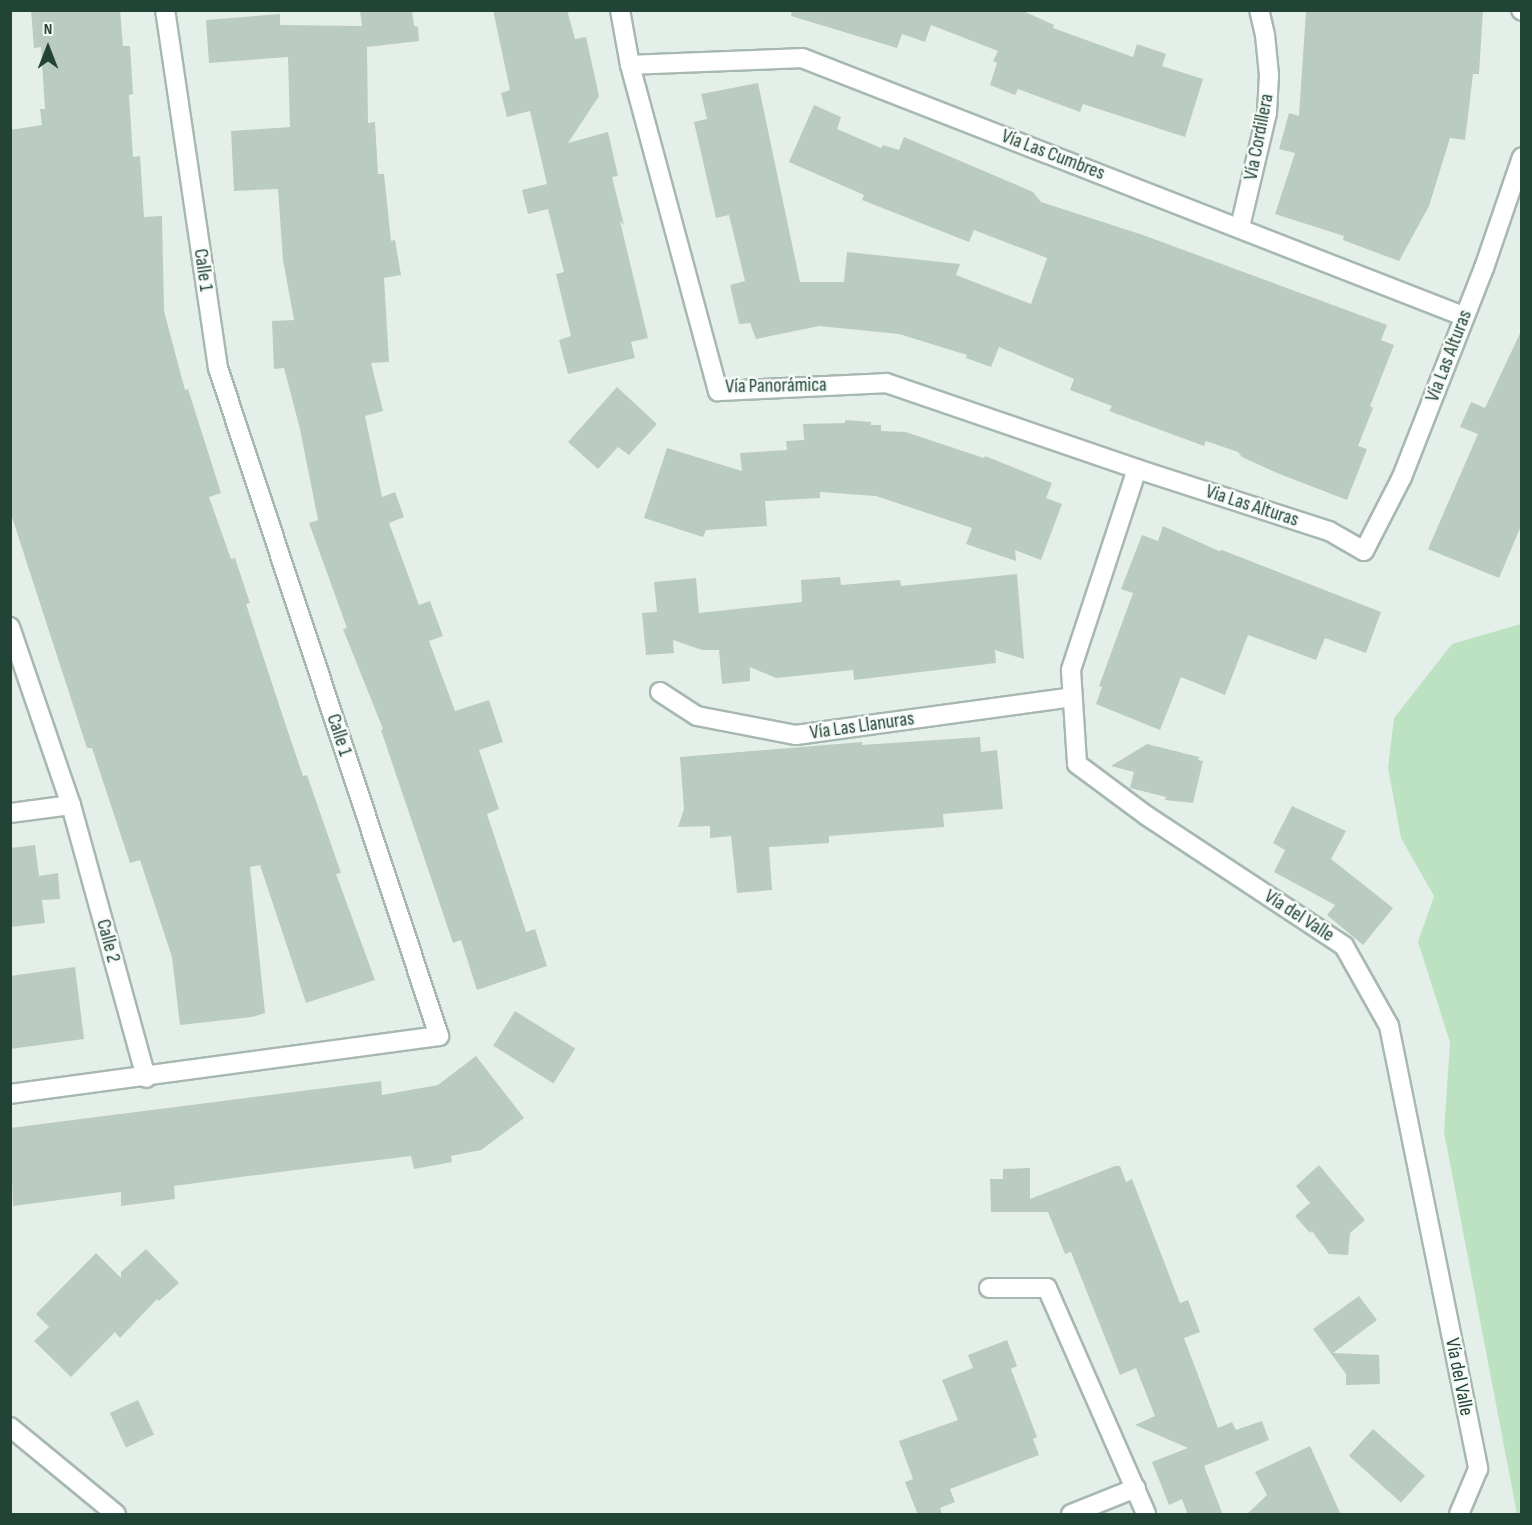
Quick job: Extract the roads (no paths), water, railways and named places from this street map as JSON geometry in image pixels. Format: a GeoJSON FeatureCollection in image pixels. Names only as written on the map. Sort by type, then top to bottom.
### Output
{"type":"FeatureCollection","features":[{"type":"Feature","properties":{"kind":"street","name":"Calle 1"},"geometry":{"type":"LineString","coordinates":[[10,1094],[146,1078],[439,1036],[218,368],[165,10]]}},
{"type":"Feature","properties":{"kind":"street","name":"Vía Panorámica"},"geometry":{"type":"LineString","coordinates":[[620,10],[630,65],[718,391],[886,383],[1137,469]]}},
{"type":"Feature","properties":{"kind":"street","name":"Vía Cordillera"},"geometry":{"type":"LineString","coordinates":[[1240,227],[1267,113],[1269,75],[1259,10]]}},
{"type":"Feature","properties":{"kind":"street","name":"Vía Las Cumbres"},"geometry":{"type":"LineString","coordinates":[[630,65],[802,58],[1240,227],[1376,284],[1463,316]]}},
{"type":"Feature","properties":{"kind":"street","name":"Vía Las Alturas"},"geometry":{"type":"LineString","coordinates":[[1364,551],[1402,477],[1463,316],[1484,268],[1521,157]]}},
{"type":"Feature","properties":{"kind":"street","name":"Via Las Alturas"},"geometry":{"type":"LineString","coordinates":[[1137,469],[1329,531],[1364,551]]}},
{"type":"Feature","properties":{"kind":"street","name":"Vía del Valle"},"geometry":{"type":"LineString","coordinates":[[1137,469],[1071,670],[1077,764],[1147,816],[1344,946],[1389,1026],[1478,1469],[1459,1515]]}},
{"type":"Feature","properties":{"kind":"street","name":"Calle 2"},"geometry":{"type":"LineString","coordinates":[[10,627],[70,805],[146,1078]]}},
{"type":"Feature","properties":{"kind":"street","name":"Vía Las Llanuras"},"geometry":{"type":"LineString","coordinates":[[660,692],[697,716],[796,735],[1072,697]]}},
{"type":"Feature","properties":{"kind":"street"},"geometry":{"type":"LineString","coordinates":[[10,813],[70,805]]}},
{"type":"Feature","properties":{"kind":"street"},"geometry":{"type":"LineString","coordinates":[[989,1288],[1047,1288],[1146,1515]]}},
{"type":"Feature","properties":{"kind":"street"},"geometry":{"type":"LineString","coordinates":[[10,1427],[116,1515]]}},
{"type":"Feature","properties":{"kind":"street"},"geometry":{"type":"LineString","coordinates":[[1071,1515],[1136,1488]]}}]}
